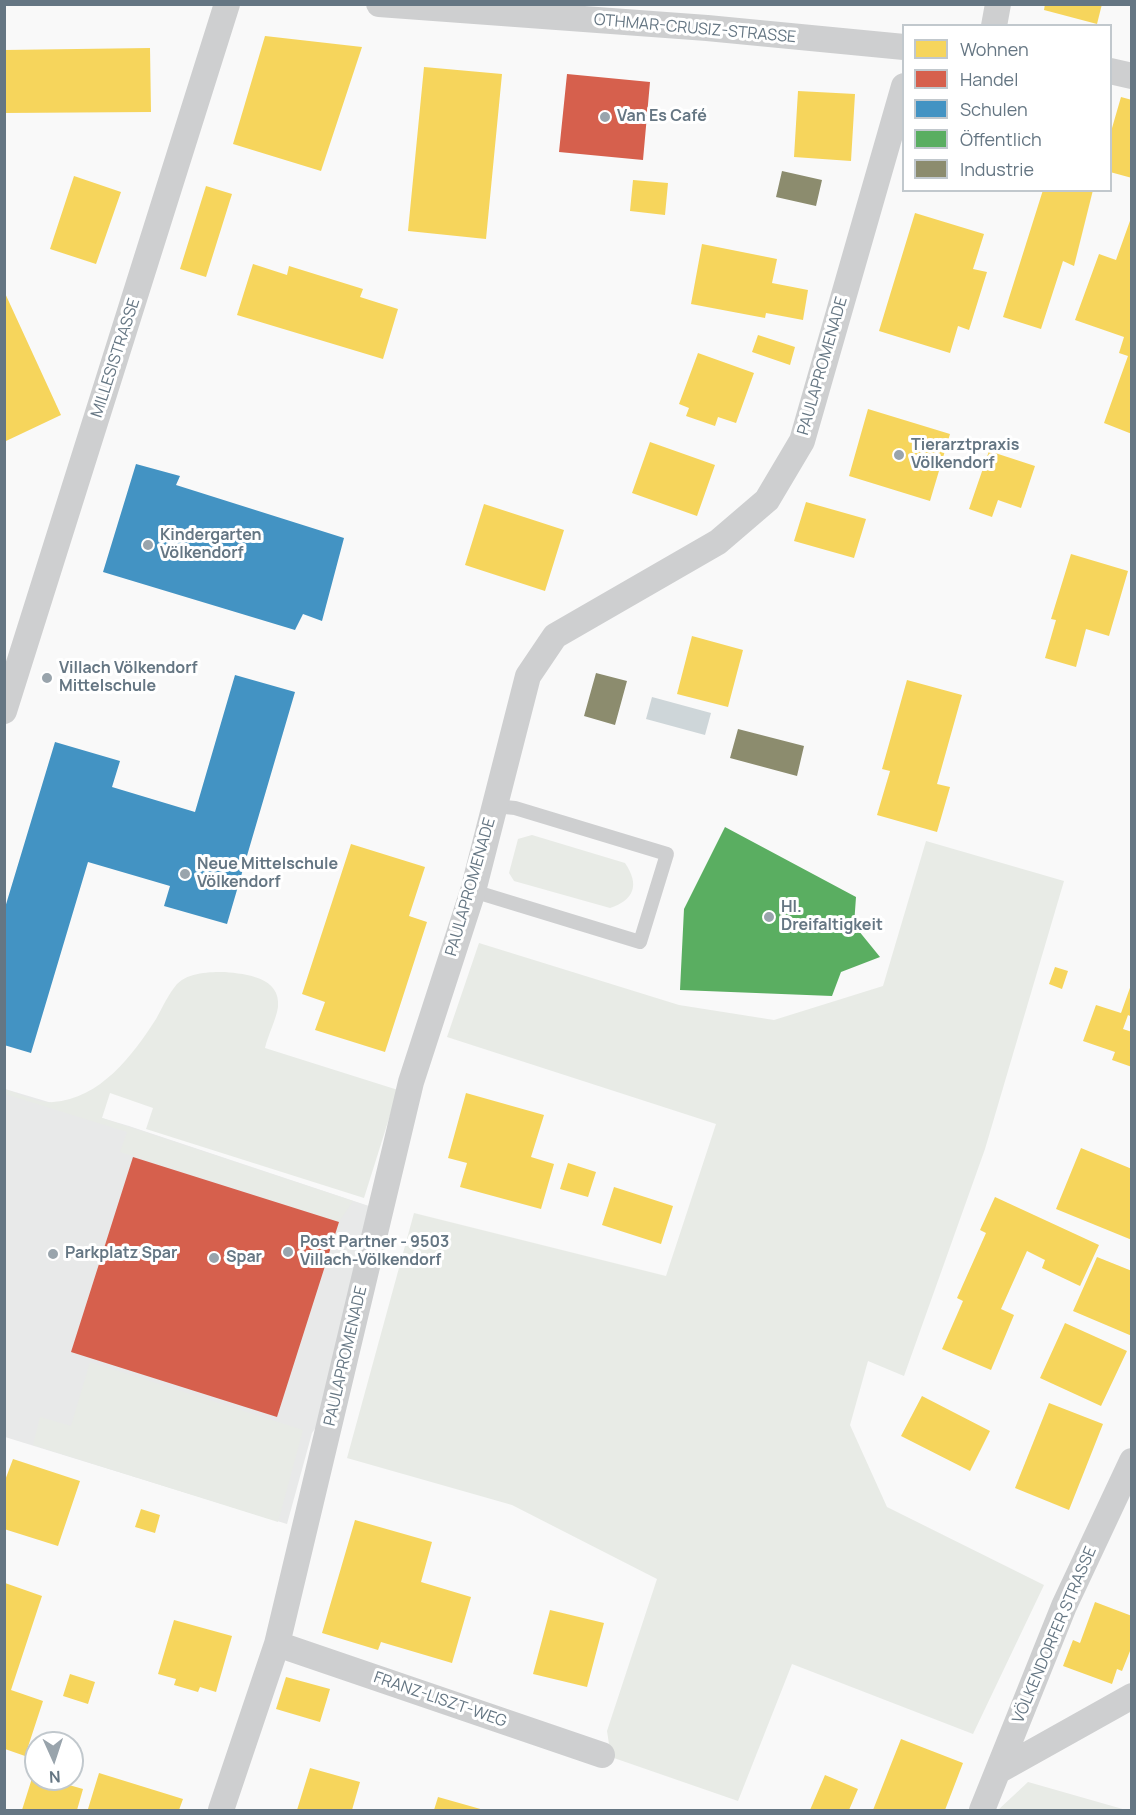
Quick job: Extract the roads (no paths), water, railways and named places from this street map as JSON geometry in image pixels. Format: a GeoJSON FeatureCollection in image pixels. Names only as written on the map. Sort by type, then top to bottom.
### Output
{"type":"FeatureCollection","features":[{"type":"Feature","properties":{"kind":"street","name":"MILLESISTRASSE"},"geometry":{"type":"LineString","coordinates":[[4,711],[227,4]]}},
{"type":"Feature","properties":{"kind":"street","name":"OTHMAR-CRUSIZ-STRASSE"},"geometry":{"type":"LineString","coordinates":[[379,4],[707,28],[902,47]]}},
{"type":"Feature","properties":{"kind":"street"},"geometry":{"type":"LineString","coordinates":[[994,24],[998,4]]}},
{"type":"Feature","properties":{"kind":"street"},"geometry":{"type":"LineString","coordinates":[[1112,71],[1131,76]]}},
{"type":"Feature","properties":{"kind":"street","name":"PAULAPROMENADE"},"geometry":{"type":"LineString","coordinates":[[221,1810],[277,1644],[411,1082],[473,891],[528,676],[555,636],[718,542],[767,500],[802,441],[902,90]]}},
{"type":"Feature","properties":{"kind":"street","name":"VÖLKENDORFER STRASSE"},"geometry":{"type":"LineString","coordinates":[[982,1810],[1064,1606],[1131,1461]]}},
{"type":"Feature","properties":{"kind":"street","name":"FRANZ-LISZT-WEG"},"geometry":{"type":"LineString","coordinates":[[277,1644],[603,1755]]}},
{"type":"Feature","properties":{"kind":"street"},"geometry":{"type":"LineString","coordinates":[[1000,1770],[1131,1696]]}},
{"type":"Feature","properties":{"kind":"lane"},"geometry":{"type":"LineString","coordinates":[[473,891],[640,942],[667,854],[515,808],[494,806]]}},
{"type":"Feature","properties":{"kind":"place","name":"Van Es Café"},"geometry":{"type":"Point","coordinates":[605,117]}},
{"type":"Feature","properties":{"kind":"place","name":"Tierarztpraxis Völkendorf"},"geometry":{"type":"Point","coordinates":[899,455]}},
{"type":"Feature","properties":{"kind":"place","name":"Kindergarten Völkendorf"},"geometry":{"type":"Point","coordinates":[148,545]}},
{"type":"Feature","properties":{"kind":"place","name":"Villach Völkendorf Mittelschule"},"geometry":{"type":"Point","coordinates":[47,678]}},
{"type":"Feature","properties":{"kind":"place","name":"Neue Mittelschule Völkendorf"},"geometry":{"type":"Point","coordinates":[185,874]}},
{"type":"Feature","properties":{"kind":"place","name":"Hl. Dreifaltigkeit"},"geometry":{"type":"Point","coordinates":[769,917]}},
{"type":"Feature","properties":{"kind":"place","name":"Post Partner - 9503 Villach-Völkendorf"},"geometry":{"type":"Point","coordinates":[288,1252]}},
{"type":"Feature","properties":{"kind":"place","name":"Parkplatz Spar"},"geometry":{"type":"Point","coordinates":[53,1254]}},
{"type":"Feature","properties":{"kind":"place","name":"Spar"},"geometry":{"type":"Point","coordinates":[214,1258]}}]}
